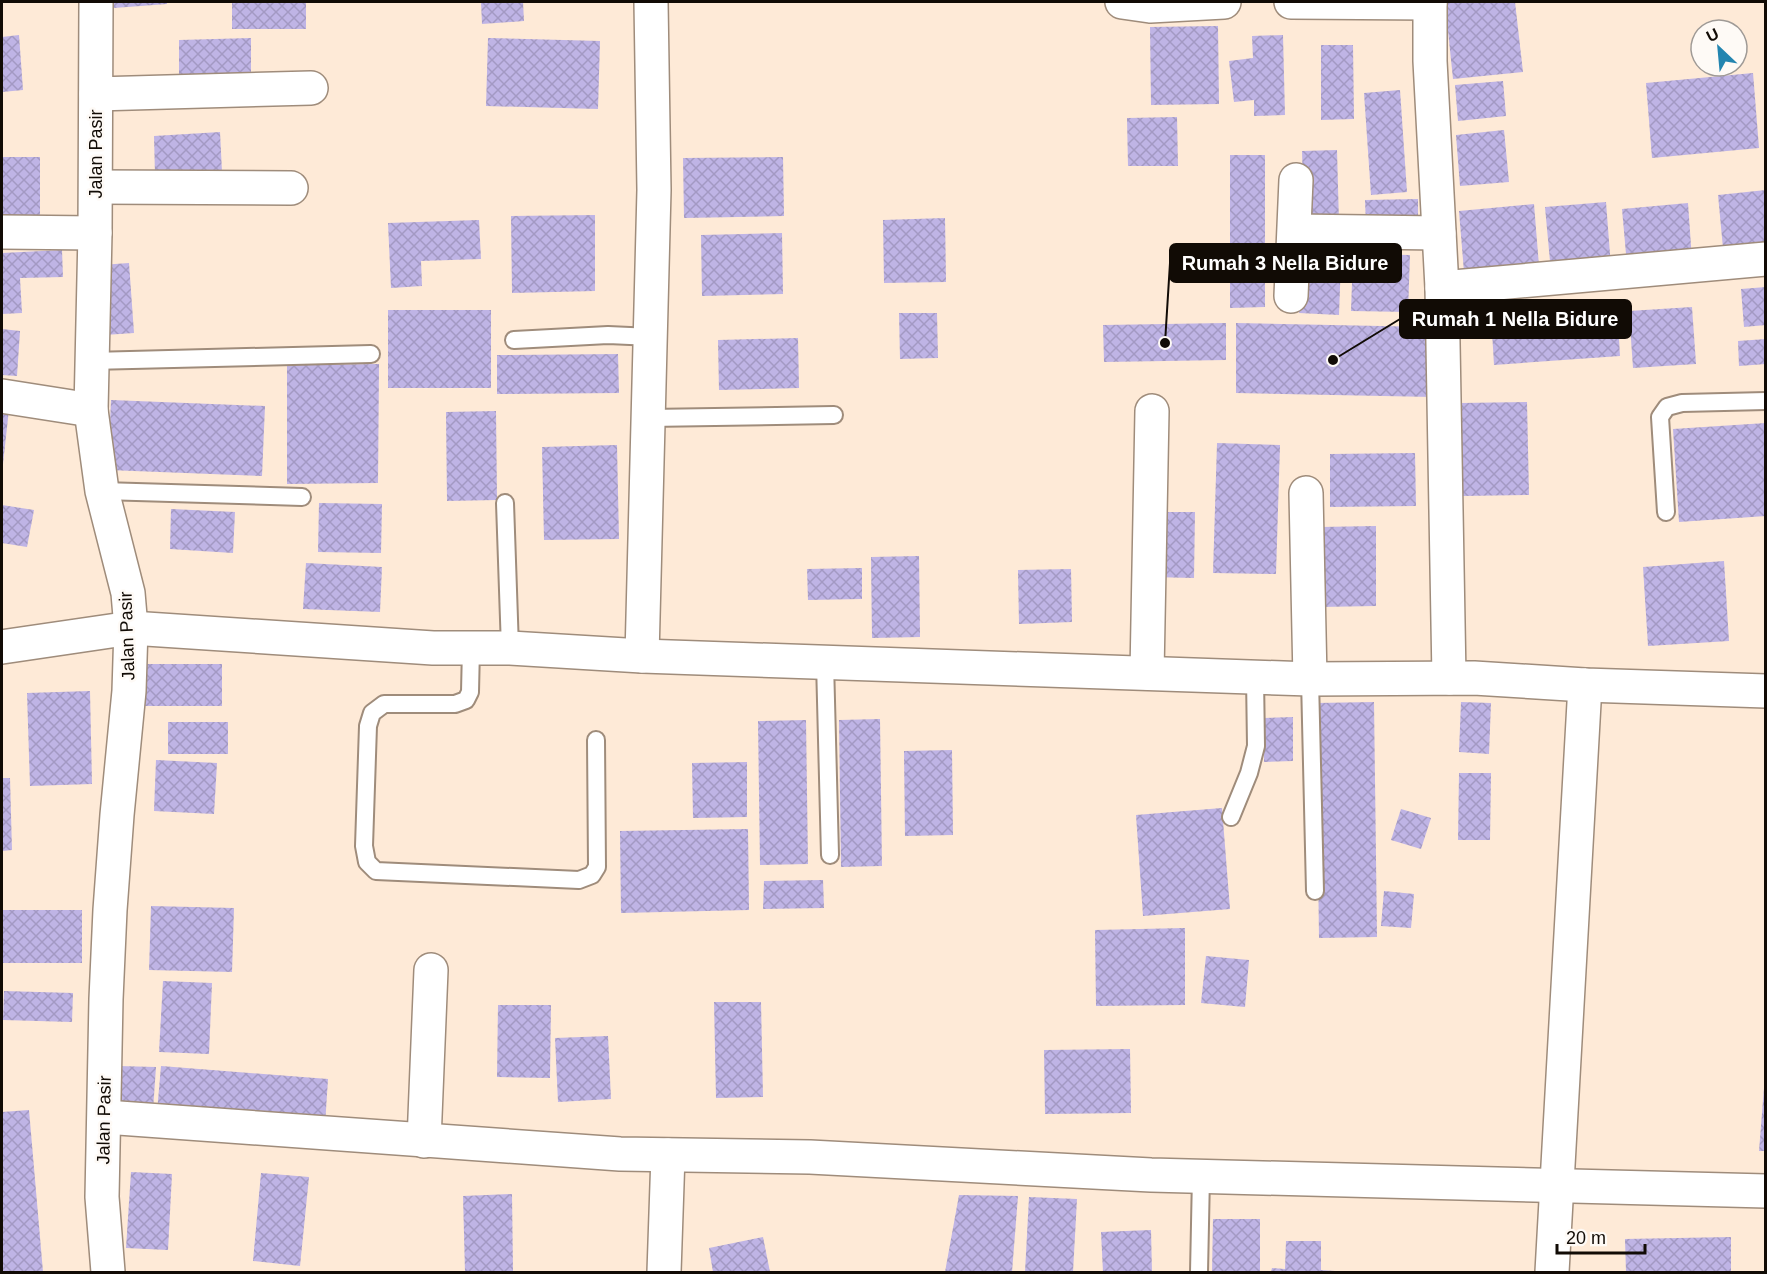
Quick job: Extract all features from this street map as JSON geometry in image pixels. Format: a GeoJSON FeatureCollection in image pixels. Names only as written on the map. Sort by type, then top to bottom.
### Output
{"type":"FeatureCollection","features":[{"type":"Feature","properties":{"kind":"street","name":"Jalan Pasir"},"geometry":{"type":"LineString","coordinates":[[96,2],[96,187],[91,410],[102,491],[128,593],[131,628],[129,691],[110,910],[102,1197],[108,1272]]}},
{"type":"Feature","properties":{"kind":"street"},"geometry":{"type":"LineString","coordinates":[[642,656],[652,337],[654,190],[651,2]]}},
{"type":"Feature","properties":{"kind":"street"},"geometry":{"type":"LineString","coordinates":[[1122,2],[1150,6],[1224,2]]}},
{"type":"Feature","properties":{"kind":"street"},"geometry":{"type":"LineString","coordinates":[[1291,2],[1430,2],[1430,61],[1442,288],[1449,678]]}},
{"type":"Feature","properties":{"kind":"street"},"geometry":{"type":"LineString","coordinates":[[96,93],[311,88]]}},
{"type":"Feature","properties":{"kind":"street"},"geometry":{"type":"LineString","coordinates":[[1291,296],[1296,180]]}},
{"type":"Feature","properties":{"kind":"street"},"geometry":{"type":"LineString","coordinates":[[96,187],[291,188]]}},
{"type":"Feature","properties":{"kind":"street"},"geometry":{"type":"LineString","coordinates":[[1295,231],[1439,233]]}},
{"type":"Feature","properties":{"kind":"street"},"geometry":{"type":"LineString","coordinates":[[2,232],[95,233]]}},
{"type":"Feature","properties":{"kind":"street"},"geometry":{"type":"LineString","coordinates":[[1442,288],[1766,259]]}},
{"type":"Feature","properties":{"kind":"street"},"geometry":{"type":"LineString","coordinates":[[2,396],[91,410]]}},
{"type":"Feature","properties":{"kind":"street"},"geometry":{"type":"LineString","coordinates":[[1147,673],[1152,411]]}},
{"type":"Feature","properties":{"kind":"street"},"geometry":{"type":"LineString","coordinates":[[1306,493],[1310,679]]}},
{"type":"Feature","properties":{"kind":"street"},"geometry":{"type":"LineString","coordinates":[[2,647],[131,628],[433,648],[510,648],[642,656],[1310,679],[1449,678],[1766,691]]}},
{"type":"Feature","properties":{"kind":"street"},"geometry":{"type":"LineString","coordinates":[[1552,1272],[1585,685]]}},
{"type":"Feature","properties":{"kind":"street"},"geometry":{"type":"LineString","coordinates":[[424,1141],[431,970]]}},
{"type":"Feature","properties":{"kind":"street"},"geometry":{"type":"LineString","coordinates":[[105,1117],[424,1141],[668,1155],[810,1156],[1201,1176],[1766,1191]]}},
{"type":"Feature","properties":{"kind":"street"},"geometry":{"type":"LineString","coordinates":[[664,1272],[668,1155]]}},
{"type":"Feature","properties":{"kind":"lane"},"geometry":{"type":"LineString","coordinates":[[514,340],[608,335],[652,337]]}},
{"type":"Feature","properties":{"kind":"lane"},"geometry":{"type":"LineString","coordinates":[[91,361],[371,354]]}},
{"type":"Feature","properties":{"kind":"lane"},"geometry":{"type":"LineString","coordinates":[[1666,512],[1660,417],[1667,407],[1682,403],[1766,401]]}},
{"type":"Feature","properties":{"kind":"lane"},"geometry":{"type":"LineString","coordinates":[[649,418],[834,415]]}},
{"type":"Feature","properties":{"kind":"lane"},"geometry":{"type":"LineString","coordinates":[[102,491],[302,497]]}},
{"type":"Feature","properties":{"kind":"lane"},"geometry":{"type":"LineString","coordinates":[[505,503],[510,648]]}},
{"type":"Feature","properties":{"kind":"lane"},"geometry":{"type":"LineString","coordinates":[[471,648],[470,692],[466,700],[455,704],[384,705],[372,713],[368,726],[364,846],[366,862],[376,871],[579,880],[592,875],[597,867],[596,740]]}},
{"type":"Feature","properties":{"kind":"lane"},"geometry":{"type":"LineString","coordinates":[[825,663],[830,855]]}},
{"type":"Feature","properties":{"kind":"lane"},"geometry":{"type":"LineString","coordinates":[[1231,817],[1250,773],[1256,746],[1255,677]]}},
{"type":"Feature","properties":{"kind":"lane"},"geometry":{"type":"LineString","coordinates":[[1310,679],[1315,891]]}},
{"type":"Feature","properties":{"kind":"lane"},"geometry":{"type":"LineString","coordinates":[[1199,1272],[1201,1176]]}},
{"type":"Feature","properties":{"kind":"building"},"geometry":{"type":"Polygon","coordinates":[[[114,2],[167,2],[167,4],[114,8],[114,2]]]}},
{"type":"Feature","properties":{"kind":"building"},"geometry":{"type":"Polygon","coordinates":[[[232,2],[306,2],[306,29],[232,29],[232,2]]]}},
{"type":"Feature","properties":{"kind":"building"},"geometry":{"type":"Polygon","coordinates":[[[481,2],[523,2],[524,21],[482,24],[481,2]]]}},
{"type":"Feature","properties":{"kind":"building"},"geometry":{"type":"Polygon","coordinates":[[[1445,2],[1515,2],[1523,72],[1453,79],[1445,2]]]}},
{"type":"Feature","properties":{"kind":"building"},"geometry":{"type":"Polygon","coordinates":[[[1218,26],[1219,104],[1151,105],[1150,27],[1218,26]]]}},
{"type":"Feature","properties":{"kind":"building"},"geometry":{"type":"Polygon","coordinates":[[[19,35],[23,90],[2,92],[2,37],[19,35]]]}},
{"type":"Feature","properties":{"kind":"building"},"geometry":{"type":"Polygon","coordinates":[[[1283,35],[1285,115],[1254,116],[1254,100],[1234,102],[1229,61],[1253,58],[1252,36],[1283,35]]]}},
{"type":"Feature","properties":{"kind":"building"},"geometry":{"type":"Polygon","coordinates":[[[251,38],[251,75],[179,76],[179,40],[251,38]]]}},
{"type":"Feature","properties":{"kind":"building"},"geometry":{"type":"Polygon","coordinates":[[[488,38],[600,41],[598,109],[486,106],[488,38]]]}},
{"type":"Feature","properties":{"kind":"building"},"geometry":{"type":"Polygon","coordinates":[[[1321,45],[1353,45],[1354,119],[1321,120],[1321,45]]]}},
{"type":"Feature","properties":{"kind":"building"},"geometry":{"type":"Polygon","coordinates":[[[1749,73],[1753,73],[1759,148],[1652,158],[1646,83],[1700,78],[1749,78],[1749,73]]]}},
{"type":"Feature","properties":{"kind":"building"},"geometry":{"type":"Polygon","coordinates":[[[1503,81],[1506,116],[1458,121],[1455,85],[1503,81]]]}},
{"type":"Feature","properties":{"kind":"building"},"geometry":{"type":"Polygon","coordinates":[[[1400,90],[1407,192],[1371,195],[1364,93],[1400,90]]]}},
{"type":"Feature","properties":{"kind":"building"},"geometry":{"type":"Polygon","coordinates":[[[1177,117],[1178,166],[1128,166],[1127,118],[1177,117]]]}},
{"type":"Feature","properties":{"kind":"building"},"geometry":{"type":"Polygon","coordinates":[[[1504,130],[1509,182],[1460,186],[1456,135],[1504,130]]]}},
{"type":"Feature","properties":{"kind":"building"},"geometry":{"type":"Polygon","coordinates":[[[220,132],[222,172],[155,175],[154,136],[220,132]]]}},
{"type":"Feature","properties":{"kind":"building"},"geometry":{"type":"Polygon","coordinates":[[[1337,150],[1339,223],[1304,224],[1302,151],[1337,150]]]}},
{"type":"Feature","properties":{"kind":"building"},"geometry":{"type":"Polygon","coordinates":[[[1230,155],[1265,155],[1265,307],[1230,308],[1230,155]]]}},
{"type":"Feature","properties":{"kind":"building"},"geometry":{"type":"Polygon","coordinates":[[[2,157],[40,157],[40,219],[2,219],[2,157]]]}},
{"type":"Feature","properties":{"kind":"building"},"geometry":{"type":"Polygon","coordinates":[[[783,157],[784,216],[684,218],[683,158],[783,157]]]}},
{"type":"Feature","properties":{"kind":"building"},"geometry":{"type":"Polygon","coordinates":[[[1766,190],[1766,244],[1723,248],[1718,195],[1766,190]]]}},
{"type":"Feature","properties":{"kind":"building"},"geometry":{"type":"Polygon","coordinates":[[[1418,199],[1418,225],[1366,226],[1365,200],[1418,199]]]}},
{"type":"Feature","properties":{"kind":"building"},"geometry":{"type":"Polygon","coordinates":[[[1606,202],[1611,267],[1551,272],[1545,207],[1606,202]]]}},
{"type":"Feature","properties":{"kind":"building"},"geometry":{"type":"Polygon","coordinates":[[[1688,203],[1692,260],[1627,265],[1622,209],[1688,203]]]}},
{"type":"Feature","properties":{"kind":"building"},"geometry":{"type":"Polygon","coordinates":[[[1534,204],[1539,266],[1464,272],[1459,211],[1534,204]]]}},
{"type":"Feature","properties":{"kind":"building"},"geometry":{"type":"Polygon","coordinates":[[[595,215],[595,291],[512,293],[511,216],[595,215]]]}},
{"type":"Feature","properties":{"kind":"building"},"geometry":{"type":"Polygon","coordinates":[[[945,218],[946,282],[884,283],[883,220],[945,218]]]}},
{"type":"Feature","properties":{"kind":"building"},"geometry":{"type":"Polygon","coordinates":[[[479,220],[481,259],[421,261],[422,286],[391,288],[388,223],[479,220]]]}},
{"type":"Feature","properties":{"kind":"building"},"geometry":{"type":"Polygon","coordinates":[[[782,233],[783,294],[702,296],[701,235],[782,233]]]}},
{"type":"Feature","properties":{"kind":"building"},"geometry":{"type":"Polygon","coordinates":[[[62,250],[63,277],[20,278],[22,313],[2,314],[2,253],[62,250]]]}},
{"type":"Feature","properties":{"kind":"building"},"geometry":{"type":"Polygon","coordinates":[[[1353,254],[1410,255],[1408,312],[1351,311],[1353,254]]]}},
{"type":"Feature","properties":{"kind":"building"},"geometry":{"type":"Polygon","coordinates":[[[1302,258],[1341,260],[1339,315],[1299,313],[1302,258]]]}},
{"type":"Feature","properties":{"kind":"building"},"geometry":{"type":"Polygon","coordinates":[[[129,263],[134,333],[105,335],[101,265],[129,263]]]}},
{"type":"Feature","properties":{"kind":"building"},"geometry":{"type":"Polygon","coordinates":[[[1766,287],[1766,325],[1744,327],[1741,289],[1766,287]]]}},
{"type":"Feature","properties":{"kind":"building"},"geometry":{"type":"Polygon","coordinates":[[[1617,305],[1620,356],[1494,365],[1491,314],[1617,305]]]}},
{"type":"Feature","properties":{"kind":"building"},"geometry":{"type":"Polygon","coordinates":[[[1692,307],[1696,364],[1633,368],[1629,311],[1692,307]]]}},
{"type":"Feature","properties":{"kind":"building"},"geometry":{"type":"Polygon","coordinates":[[[388,310],[491,310],[491,388],[388,388],[388,310]]]}},
{"type":"Feature","properties":{"kind":"building"},"geometry":{"type":"Polygon","coordinates":[[[899,313],[937,313],[938,358],[900,359],[899,313]]]}},
{"type":"Feature","properties":{"kind":"building"},"geometry":{"type":"Polygon","coordinates":[[[1226,323],[1226,360],[1104,362],[1103,325],[1226,323]]]}},
{"type":"Feature","properties":{"kind":"building"},"geometry":{"type":"Polygon","coordinates":[[[1236,323],[1430,327],[1433,397],[1236,393],[1236,323]]]}},
{"type":"Feature","properties":{"kind":"building"},"geometry":{"type":"Polygon","coordinates":[[[2,329],[20,331],[17,376],[2,375],[2,329]]]}},
{"type":"Feature","properties":{"kind":"building"},"geometry":{"type":"Polygon","coordinates":[[[798,338],[799,388],[719,390],[718,340],[798,338]]]}},
{"type":"Feature","properties":{"kind":"building"},"geometry":{"type":"Polygon","coordinates":[[[1766,339],[1766,364],[1739,366],[1738,341],[1766,339]]]}},
{"type":"Feature","properties":{"kind":"building"},"geometry":{"type":"Polygon","coordinates":[[[618,354],[619,393],[497,394],[497,355],[618,354]]]}},
{"type":"Feature","properties":{"kind":"building"},"geometry":{"type":"Polygon","coordinates":[[[379,364],[378,483],[287,484],[287,365],[379,364]]]}},
{"type":"Feature","properties":{"kind":"building"},"geometry":{"type":"Polygon","coordinates":[[[111,400],[265,406],[262,476],[108,470],[111,400]]]}},
{"type":"Feature","properties":{"kind":"building"},"geometry":{"type":"Polygon","coordinates":[[[1527,402],[1529,495],[1463,496],[1461,403],[1527,402]]]}},
{"type":"Feature","properties":{"kind":"building"},"geometry":{"type":"Polygon","coordinates":[[[2,408],[9,409],[3,464],[2,464],[2,408]]]}},
{"type":"Feature","properties":{"kind":"building"},"geometry":{"type":"Polygon","coordinates":[[[496,411],[497,500],[447,501],[446,412],[496,411]]]}},
{"type":"Feature","properties":{"kind":"building"},"geometry":{"type":"Polygon","coordinates":[[[1766,423],[1766,516],[1679,522],[1673,429],[1766,423]]]}},
{"type":"Feature","properties":{"kind":"building"},"geometry":{"type":"Polygon","coordinates":[[[1217,443],[1280,445],[1276,574],[1213,573],[1217,443]]]}},
{"type":"Feature","properties":{"kind":"building"},"geometry":{"type":"Polygon","coordinates":[[[617,445],[619,539],[544,540],[542,447],[617,445]]]}},
{"type":"Feature","properties":{"kind":"building"},"geometry":{"type":"Polygon","coordinates":[[[1415,453],[1416,506],[1330,507],[1330,454],[1415,453]]]}},
{"type":"Feature","properties":{"kind":"building"},"geometry":{"type":"Polygon","coordinates":[[[319,503],[382,504],[381,553],[318,552],[319,503]]]}},
{"type":"Feature","properties":{"kind":"building"},"geometry":{"type":"Polygon","coordinates":[[[2,505],[34,510],[27,547],[2,543],[2,505]]]}},
{"type":"Feature","properties":{"kind":"building"},"geometry":{"type":"Polygon","coordinates":[[[171,509],[235,512],[233,553],[170,549],[171,509]]]}},
{"type":"Feature","properties":{"kind":"building"},"geometry":{"type":"Polygon","coordinates":[[[1150,512],[1195,512],[1194,578],[1150,577],[1150,512]]]}},
{"type":"Feature","properties":{"kind":"building"},"geometry":{"type":"Polygon","coordinates":[[[1376,526],[1376,606],[1320,607],[1320,527],[1376,526]]]}},
{"type":"Feature","properties":{"kind":"building"},"geometry":{"type":"Polygon","coordinates":[[[919,556],[920,637],[872,638],[871,557],[919,556]]]}},
{"type":"Feature","properties":{"kind":"building"},"geometry":{"type":"Polygon","coordinates":[[[1724,561],[1729,641],[1648,646],[1643,567],[1724,561]]]}},
{"type":"Feature","properties":{"kind":"building"},"geometry":{"type":"Polygon","coordinates":[[[306,563],[382,567],[380,612],[303,609],[306,563]]]}},
{"type":"Feature","properties":{"kind":"building"},"geometry":{"type":"Polygon","coordinates":[[[862,568],[862,599],[808,600],[807,569],[862,568]]]}},
{"type":"Feature","properties":{"kind":"building"},"geometry":{"type":"Polygon","coordinates":[[[1071,569],[1072,622],[1019,624],[1018,570],[1071,569]]]}},
{"type":"Feature","properties":{"kind":"building"},"geometry":{"type":"Polygon","coordinates":[[[141,664],[222,664],[222,706],[141,706],[141,664]]]}},
{"type":"Feature","properties":{"kind":"building"},"geometry":{"type":"Polygon","coordinates":[[[90,691],[92,784],[30,786],[27,693],[90,691]]]}},
{"type":"Feature","properties":{"kind":"building"},"geometry":{"type":"Polygon","coordinates":[[[1374,702],[1377,937],[1319,938],[1316,703],[1374,702]]]}},
{"type":"Feature","properties":{"kind":"building"},"geometry":{"type":"Polygon","coordinates":[[[1461,702],[1491,703],[1489,754],[1459,752],[1461,702]]]}},
{"type":"Feature","properties":{"kind":"building"},"geometry":{"type":"Polygon","coordinates":[[[1293,717],[1293,761],[1264,762],[1264,718],[1293,717]]]}},
{"type":"Feature","properties":{"kind":"building"},"geometry":{"type":"Polygon","coordinates":[[[880,719],[882,866],[841,867],[839,720],[880,719]]]}},
{"type":"Feature","properties":{"kind":"building"},"geometry":{"type":"Polygon","coordinates":[[[806,720],[808,864],[760,865],[758,721],[806,720]]]}},
{"type":"Feature","properties":{"kind":"building"},"geometry":{"type":"Polygon","coordinates":[[[168,722],[228,722],[228,754],[168,754],[168,722]]]}},
{"type":"Feature","properties":{"kind":"building"},"geometry":{"type":"Polygon","coordinates":[[[952,750],[953,835],[905,836],[904,751],[952,750]]]}},
{"type":"Feature","properties":{"kind":"building"},"geometry":{"type":"Polygon","coordinates":[[[156,760],[217,763],[214,814],[154,811],[156,760]]]}},
{"type":"Feature","properties":{"kind":"building"},"geometry":{"type":"Polygon","coordinates":[[[747,762],[747,817],[693,818],[692,763],[747,762]]]}},
{"type":"Feature","properties":{"kind":"building"},"geometry":{"type":"Polygon","coordinates":[[[1459,773],[1491,773],[1490,840],[1458,840],[1459,773]]]}},
{"type":"Feature","properties":{"kind":"building"},"geometry":{"type":"Polygon","coordinates":[[[2,778],[10,778],[12,850],[2,851],[2,778]]]}},
{"type":"Feature","properties":{"kind":"building"},"geometry":{"type":"Polygon","coordinates":[[[1222,808],[1230,909],[1143,916],[1136,815],[1222,808]]]}},
{"type":"Feature","properties":{"kind":"building"},"geometry":{"type":"Polygon","coordinates":[[[1401,809],[1431,818],[1421,849],[1391,840],[1401,809]]]}},
{"type":"Feature","properties":{"kind":"building"},"geometry":{"type":"Polygon","coordinates":[[[748,829],[749,910],[621,913],[620,831],[748,829]]]}},
{"type":"Feature","properties":{"kind":"building"},"geometry":{"type":"Polygon","coordinates":[[[823,880],[824,908],[763,909],[764,881],[823,880]]]}},
{"type":"Feature","properties":{"kind":"building"},"geometry":{"type":"Polygon","coordinates":[[[1384,891],[1414,894],[1411,928],[1381,926],[1384,891]]]}},
{"type":"Feature","properties":{"kind":"building"},"geometry":{"type":"Polygon","coordinates":[[[151,906],[234,908],[232,972],[149,970],[151,906]]]}},
{"type":"Feature","properties":{"kind":"building"},"geometry":{"type":"Polygon","coordinates":[[[2,910],[82,910],[82,963],[2,963],[2,910]]]}},
{"type":"Feature","properties":{"kind":"building"},"geometry":{"type":"Polygon","coordinates":[[[1185,928],[1185,1005],[1096,1006],[1095,930],[1185,928]]]}},
{"type":"Feature","properties":{"kind":"building"},"geometry":{"type":"Polygon","coordinates":[[[1206,956],[1249,960],[1245,1007],[1201,1003],[1206,956]]]}},
{"type":"Feature","properties":{"kind":"building"},"geometry":{"type":"Polygon","coordinates":[[[163,981],[212,983],[209,1054],[159,1052],[163,981]]]}},
{"type":"Feature","properties":{"kind":"building"},"geometry":{"type":"Polygon","coordinates":[[[4,991],[73,993],[72,1022],[3,1020],[4,991]]]}},
{"type":"Feature","properties":{"kind":"building"},"geometry":{"type":"Polygon","coordinates":[[[714,1002],[761,1002],[763,1097],[716,1098],[714,1002]]]}},
{"type":"Feature","properties":{"kind":"building"},"geometry":{"type":"Polygon","coordinates":[[[498,1005],[551,1005],[550,1078],[497,1077],[498,1005]]]}},
{"type":"Feature","properties":{"kind":"building"},"geometry":{"type":"Polygon","coordinates":[[[608,1036],[611,1099],[558,1102],[555,1038],[608,1036]]]}},
{"type":"Feature","properties":{"kind":"building"},"geometry":{"type":"Polygon","coordinates":[[[1130,1049],[1131,1113],[1045,1114],[1044,1050],[1130,1049]]]}},
{"type":"Feature","properties":{"kind":"building"},"geometry":{"type":"Polygon","coordinates":[[[118,1066],[156,1067],[153,1110],[115,1109],[118,1066]]]}},
{"type":"Feature","properties":{"kind":"building"},"geometry":{"type":"Polygon","coordinates":[[[161,1066],[328,1079],[325,1125],[157,1112],[161,1066]]]}},
{"type":"Feature","properties":{"kind":"building"},"geometry":{"type":"Polygon","coordinates":[[[1764,1088],[1766,1088],[1766,1151],[1759,1151],[1764,1088]]]}},
{"type":"Feature","properties":{"kind":"building"},"geometry":{"type":"Polygon","coordinates":[[[29,1110],[43,1272],[2,1272],[2,1112],[29,1110]]]}},
{"type":"Feature","properties":{"kind":"building"},"geometry":{"type":"Polygon","coordinates":[[[131,1172],[172,1174],[168,1250],[126,1248],[131,1172]]]}},
{"type":"Feature","properties":{"kind":"building"},"geometry":{"type":"Polygon","coordinates":[[[261,1173],[309,1177],[300,1266],[253,1261],[261,1173]]]}},
{"type":"Feature","properties":{"kind":"building"},"geometry":{"type":"Polygon","coordinates":[[[512,1194],[513,1272],[465,1272],[463,1196],[512,1194]]]}},
{"type":"Feature","properties":{"kind":"building"},"geometry":{"type":"Polygon","coordinates":[[[959,1195],[1018,1196],[1012,1272],[945,1272],[959,1195]]]}},
{"type":"Feature","properties":{"kind":"building"},"geometry":{"type":"Polygon","coordinates":[[[1029,1197],[1077,1199],[1073,1272],[1025,1272],[1029,1197]]]}},
{"type":"Feature","properties":{"kind":"building"},"geometry":{"type":"Polygon","coordinates":[[[1213,1219],[1260,1219],[1260,1272],[1212,1272],[1213,1219]]]}},
{"type":"Feature","properties":{"kind":"building"},"geometry":{"type":"Polygon","coordinates":[[[1151,1230],[1152,1272],[1103,1272],[1101,1232],[1151,1230]]]}},
{"type":"Feature","properties":{"kind":"building"},"geometry":{"type":"Polygon","coordinates":[[[763,1237],[770,1272],[713,1272],[709,1248],[763,1237]]]}},
{"type":"Feature","properties":{"kind":"building"},"geometry":{"type":"Polygon","coordinates":[[[1731,1237],[1731,1272],[1626,1272],[1625,1239],[1731,1237]]]}},
{"type":"Feature","properties":{"kind":"building"},"geometry":{"type":"Polygon","coordinates":[[[1286,1241],[1321,1241],[1321,1270],[1335,1272],[1271,1272],[1272,1268],[1285,1269],[1286,1241]]]}},
{"type":"Feature","properties":{"kind":"place","name":"Rumah 3 Nella Bidure"},"geometry":{"type":"Point","coordinates":[1165,343]}},
{"type":"Feature","properties":{"kind":"place","name":"Rumah 1 Nella Bidure"},"geometry":{"type":"Point","coordinates":[1333,360]}}]}
